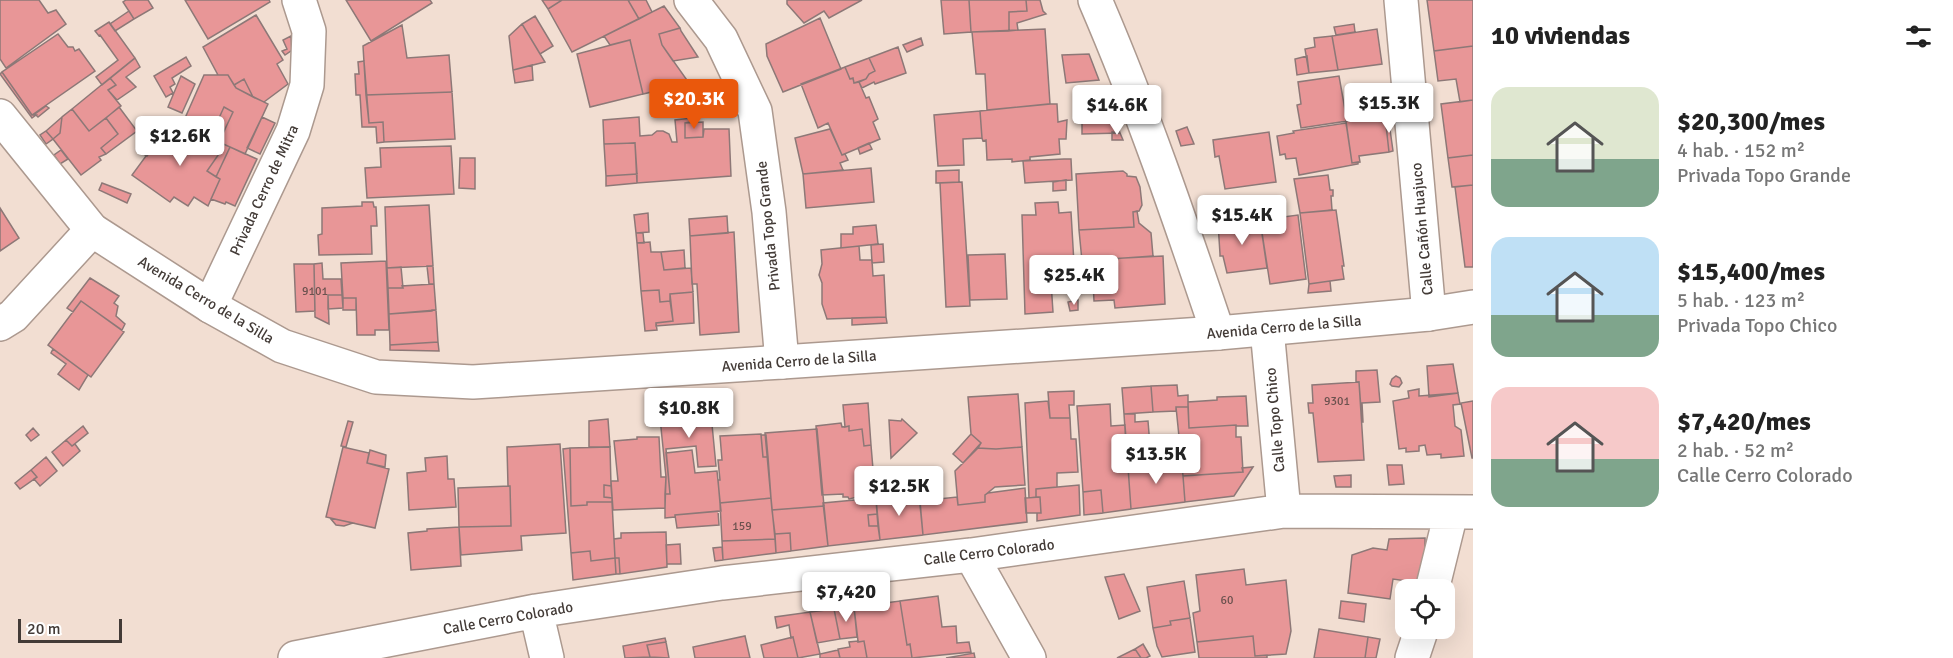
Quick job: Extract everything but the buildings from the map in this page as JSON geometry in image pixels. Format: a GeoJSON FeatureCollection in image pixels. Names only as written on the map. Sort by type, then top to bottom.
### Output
{"type":"FeatureCollection","features":[{"type":"Feature","properties":{"kind":"street","name":"Privada Cerro de Mitra"},"geometry":{"type":"LineString","coordinates":[[210,306],[294,131],[307,85],[309,31],[299,0]]}},
{"type":"Feature","properties":{"kind":"street","name":"Privada Topo Grande"},"geometry":{"type":"LineString","coordinates":[[691,0],[721,39],[755,111],[769,212],[782,362]]}},
{"type":"Feature","properties":{"kind":"street"},"geometry":{"type":"LineString","coordinates":[[1095,0],[1128,76],[1170,190],[1218,333]]}},
{"type":"Feature","properties":{"kind":"street","name":"Calle Cañón Huajuco"},"geometry":{"type":"LineString","coordinates":[[1401,0],[1430,314]]}},
{"type":"Feature","properties":{"kind":"street","name":"Avenida Cerro de la Silla"},"geometry":{"type":"LineString","coordinates":[[0,116],[92,230],[210,306],[282,346],[376,376],[473,382],[1218,333],[1430,314],[1473,307]]}},
{"type":"Feature","properties":{"kind":"street"},"geometry":{"type":"LineString","coordinates":[[0,324],[13,316],[92,230]]}},
{"type":"Feature","properties":{"kind":"street","name":"Calle Topo Chico"},"geometry":{"type":"LineString","coordinates":[[1267,328],[1284,511]]}},
{"type":"Feature","properties":{"kind":"street","name":"Calle Cerro Colorado"},"geometry":{"type":"LineString","coordinates":[[295,658],[536,612],[722,584],[971,555],[1284,511],[1462,512]]}},
{"type":"Feature","properties":{"kind":"street"},"geometry":{"type":"LineString","coordinates":[[1436,579],[1462,512]]}},
{"type":"Feature","properties":{"kind":"street"},"geometry":{"type":"LineString","coordinates":[[971,555],[1029,658]]}},
{"type":"Feature","properties":{"kind":"street"},"geometry":{"type":"LineString","coordinates":[[536,612],[547,658]]}},
{"type":"Feature","properties":{"kind":"street"},"geometry":{"type":"LineString","coordinates":[[1412,658],[1418,639]]}}]}
